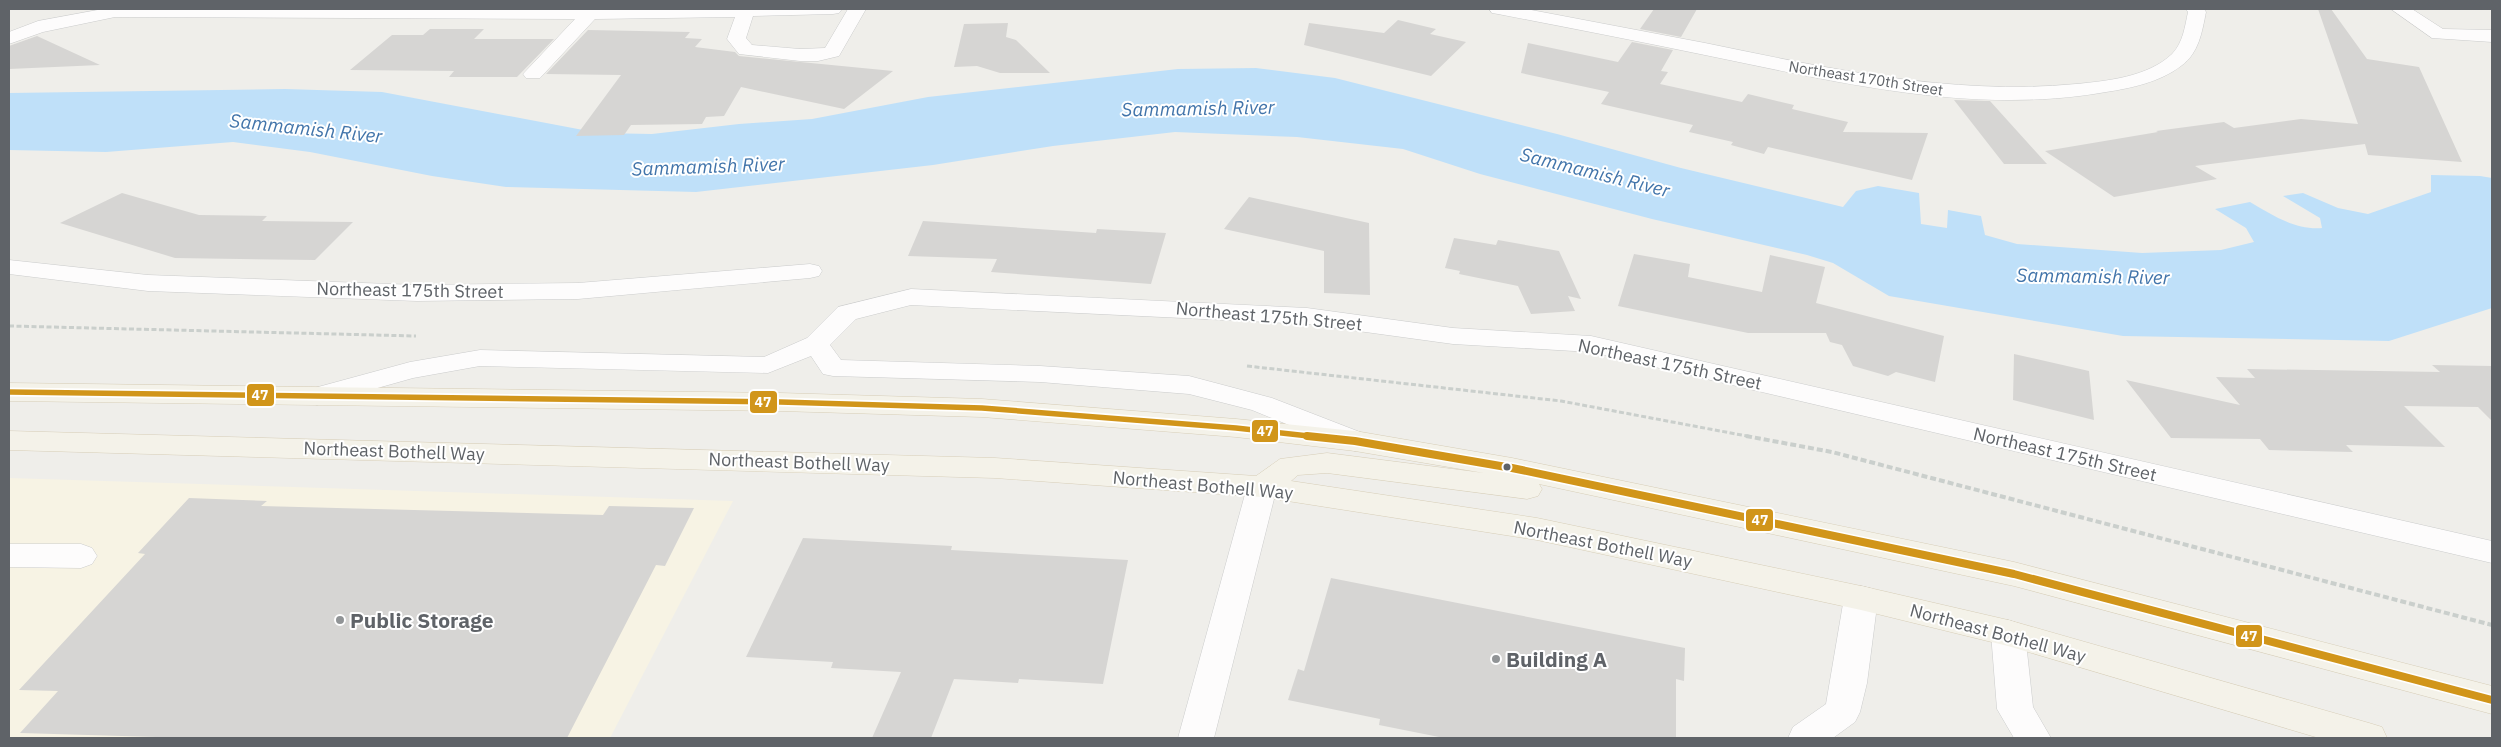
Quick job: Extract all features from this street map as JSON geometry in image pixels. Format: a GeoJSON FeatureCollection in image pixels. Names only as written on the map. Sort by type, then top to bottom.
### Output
{"type":"FeatureCollection","features":[{"type":"Feature","properties":{"kind":"main road"},"geometry":{"type":"LineString","coordinates":[[9,392],[780,402],[982,408],[1236,428],[1355,441],[1512,468],[2014,574],[2492,700]]}},
{"type":"Feature","properties":{"kind":"main road","name":"Northeast Bothell Way"},"geometry":{"type":"LineString","coordinates":[[9,440],[985,467],[1262,487],[1537,529],[1861,598],[2008,633],[2369,738]]}},
{"type":"Feature","properties":{"kind":"main road"},"geometry":{"type":"LineString","coordinates":[[1262,487],[1291,466],[1326,463],[1566,494],[1618,491]]}},
{"type":"Feature","properties":{"kind":"street"},"geometry":{"type":"LineString","coordinates":[[9,38],[38,27],[115,12],[590,14],[833,9]]}},
{"type":"Feature","properties":{"kind":"street"},"geometry":{"type":"LineString","coordinates":[[746,11],[736,39],[746,50],[818,55],[832,52],[857,9]]}},
{"type":"Feature","properties":{"kind":"street","name":"Northeast 170th Street"},"geometry":{"type":"LineString","coordinates":[[1498,9],[1865,80],[1972,94],[2022,95],[2108,86],[2140,78],[2174,62],[2190,45],[2197,12],[2195,9]]}},
{"type":"Feature","properties":{"kind":"street"},"geometry":{"type":"LineString","coordinates":[[2400,9],[2439,34],[2492,36]]}},
{"type":"Feature","properties":{"kind":"street"},"geometry":{"type":"LineString","coordinates":[[533,74],[590,14]]}},
{"type":"Feature","properties":{"kind":"street","name":"Northeast 175th Street"},"geometry":{"type":"LineString","coordinates":[[9,267],[148,282],[417,293],[578,290],[810,271]]}},
{"type":"Feature","properties":{"kind":"street","name":"Northeast 175th Street"},"geometry":{"type":"LineString","coordinates":[[816,344],[847,313],[911,297],[1307,316],[1453,336],[1591,344],[2492,552]]}},
{"type":"Feature","properties":{"kind":"street"},"geometry":{"type":"LineString","coordinates":[[317,396],[410,370],[480,358],[768,365],[816,344],[822,356],[833,368],[1040,374],[1189,385],[1262,404],[1355,441]]}},
{"type":"Feature","properties":{"kind":"street"},"geometry":{"type":"LineString","coordinates":[[1196,738],[1262,487]]}},
{"type":"Feature","properties":{"kind":"street"},"geometry":{"type":"LineString","coordinates":[[9,555],[80,556]]}},
{"type":"Feature","properties":{"kind":"street"},"geometry":{"type":"LineString","coordinates":[[1806,738],[1842,712],[1849,684],[1861,598]]}},
{"type":"Feature","properties":{"kind":"street"},"geometry":{"type":"LineString","coordinates":[[2008,633],[2015,709],[2033,738]]}},
{"type":"Feature","properties":{"kind":"path"},"geometry":{"type":"LineString","coordinates":[[9,326],[422,336]]}},
{"type":"Feature","properties":{"kind":"path"},"geometry":{"type":"LineString","coordinates":[[1240,365],[1561,401],[1832,452],[2492,625]]}},
{"type":"Feature","properties":{"kind":"shaded area","name":"Public Storage"},"geometry":{"type":"Polygon","coordinates":[[[9,478],[733,501],[610,738],[9,738],[9,478]]]}},
{"type":"Feature","properties":{"kind":"water","name":"Sammamish River"},"geometry":{"type":"Polygon","coordinates":[[[1256,68],[1335,78],[1557,134],[1681,168],[1843,207],[1856,191],[1878,186],[1919,193],[1921,224],[1947,228],[1948,210],[1981,216],[1985,235],[2017,244],[2142,253],[2221,250],[2254,242],[2246,228],[2215,209],[2250,202],[2293,224],[2302,227],[2322,228],[2320,218],[2283,196],[2303,193],[2338,208],[2368,214],[2431,192],[2431,175],[2492,178],[2492,308],[2389,341],[2123,336],[1889,296],[1833,263],[1807,255],[1652,219],[1480,174],[1403,149],[1297,137],[1175,132],[1053,146],[933,165],[696,192],[506,187],[432,176],[310,152],[233,142],[106,152],[9,150],[9,93],[285,89],[382,92],[599,133],[652,134],[739,124],[812,119],[928,97],[1178,69],[1256,68]]]}},
{"type":"Feature","properties":{"kind":"building"},"geometry":{"type":"Polygon","coordinates":[[[1654,9],[1697,9],[1681,37],[1640,29],[1654,9]]]}},
{"type":"Feature","properties":{"kind":"building"},"geometry":{"type":"Polygon","coordinates":[[[2318,9],[2331,9],[2367,59],[2419,67],[2462,162],[2368,155],[2365,144],[2195,166],[2217,179],[2114,197],[2045,151],[2158,132],[2156,131],[2224,122],[2234,128],[2301,119],[2358,124],[2318,9]]]}},
{"type":"Feature","properties":{"kind":"building"},"geometry":{"type":"Polygon","coordinates":[[[1398,20],[1436,29],[1430,34],[1466,42],[1431,76],[1304,45],[1309,23],[1384,33],[1398,20]]]}},
{"type":"Feature","properties":{"kind":"building"},"geometry":{"type":"Polygon","coordinates":[[[1008,23],[1006,37],[1016,40],[1050,73],[1000,73],[977,66],[954,67],[964,24],[1008,23]]]}},
{"type":"Feature","properties":{"kind":"building"},"geometry":{"type":"Polygon","coordinates":[[[430,29],[484,29],[474,39],[554,39],[517,77],[449,77],[454,71],[350,70],[392,35],[423,35],[430,29]]]}},
{"type":"Feature","properties":{"kind":"building"},"geometry":{"type":"Polygon","coordinates":[[[588,30],[690,32],[685,38],[702,39],[695,47],[735,52],[739,56],[893,71],[844,109],[741,87],[724,116],[706,117],[702,124],[631,125],[624,135],[576,136],[621,75],[546,74],[588,30]]]}},
{"type":"Feature","properties":{"kind":"building"},"geometry":{"type":"Polygon","coordinates":[[[37,36],[100,65],[9,69],[9,46],[37,36]]]}},
{"type":"Feature","properties":{"kind":"building"},"geometry":{"type":"Polygon","coordinates":[[[1632,42],[1673,50],[1661,71],[1668,72],[1660,84],[1742,102],[1748,94],[1794,105],[1792,109],[1848,122],[1843,132],[1928,133],[1912,180],[1768,147],[1764,154],[1731,145],[1733,142],[1689,132],[1693,125],[1601,104],[1609,92],[1521,73],[1528,43],[1618,62],[1632,42]]]}},
{"type":"Feature","properties":{"kind":"building"},"geometry":{"type":"Polygon","coordinates":[[[1954,100],[1990,101],[2047,164],[2004,164],[1954,100]]]}},
{"type":"Feature","properties":{"kind":"building"},"geometry":{"type":"Polygon","coordinates":[[[122,193],[199,215],[267,216],[262,221],[353,222],[315,260],[175,258],[60,223],[122,193]]]}},
{"type":"Feature","properties":{"kind":"building"},"geometry":{"type":"Polygon","coordinates":[[[1249,197],[1369,223],[1370,295],[1324,293],[1324,251],[1224,229],[1249,197]]]}},
{"type":"Feature","properties":{"kind":"building"},"geometry":{"type":"Polygon","coordinates":[[[923,221],[1096,233],[1097,229],[1166,233],[1151,284],[991,272],[997,259],[908,256],[923,221]]]}},
{"type":"Feature","properties":{"kind":"building"},"geometry":{"type":"Polygon","coordinates":[[[1454,238],[1496,245],[1498,240],[1559,251],[1581,299],[1568,296],[1575,311],[1531,314],[1518,286],[1459,274],[1460,271],[1445,268],[1454,238]]]}},
{"type":"Feature","properties":{"kind":"building"},"geometry":{"type":"Polygon","coordinates":[[[1634,254],[1690,264],[1688,277],[1762,292],[1770,255],[1825,267],[1816,303],[1944,336],[1935,382],[1896,372],[1888,376],[1853,366],[1842,345],[1830,342],[1826,333],[1748,333],[1618,306],[1634,254]]]}},
{"type":"Feature","properties":{"kind":"building"},"geometry":{"type":"Polygon","coordinates":[[[2014,354],[2089,371],[2094,420],[2013,400],[2014,354]]]}},
{"type":"Feature","properties":{"kind":"building"},"geometry":{"type":"Polygon","coordinates":[[[2432,365],[2492,366],[2492,421],[2478,407],[2404,406],[2445,447],[2346,445],[2353,452],[2269,450],[2260,439],[2171,438],[2126,380],[2240,405],[2216,377],[2255,378],[2247,369],[2440,372],[2432,365]]]}},
{"type":"Feature","properties":{"kind":"building","name":"Public Storage"},"geometry":{"type":"Polygon","coordinates":[[[189,498],[267,501],[261,506],[603,515],[609,506],[694,508],[665,566],[656,565],[567,738],[190,738],[20,733],[58,691],[19,690],[145,554],[138,553],[189,498]]]}},
{"type":"Feature","properties":{"kind":"building"},"geometry":{"type":"Polygon","coordinates":[[[803,538],[952,546],[951,550],[1128,560],[1103,684],[1019,679],[1018,683],[954,679],[931,738],[872,738],[901,672],[831,668],[833,662],[746,657],[803,538]]]}},
{"type":"Feature","properties":{"kind":"building","name":"Building A"},"geometry":{"type":"Polygon","coordinates":[[[1331,578],[1685,648],[1684,681],[1676,679],[1676,738],[1444,738],[1379,725],[1380,719],[1288,700],[1298,669],[1304,671],[1331,578]]]}},
{"type":"Feature","properties":{"kind":"transit line","name":"47"},"geometry":{"type":"LineString","coordinates":[[9,392],[780,402],[982,408],[1236,428],[1355,441],[1512,468],[2014,574],[2492,700]]}},
{"type":"Feature","properties":{"kind":"place","name":"Public Storage"},"geometry":{"type":"Point","coordinates":[340,620]}},
{"type":"Feature","properties":{"kind":"place","name":"Building A"},"geometry":{"type":"Point","coordinates":[1496,659]}}]}
